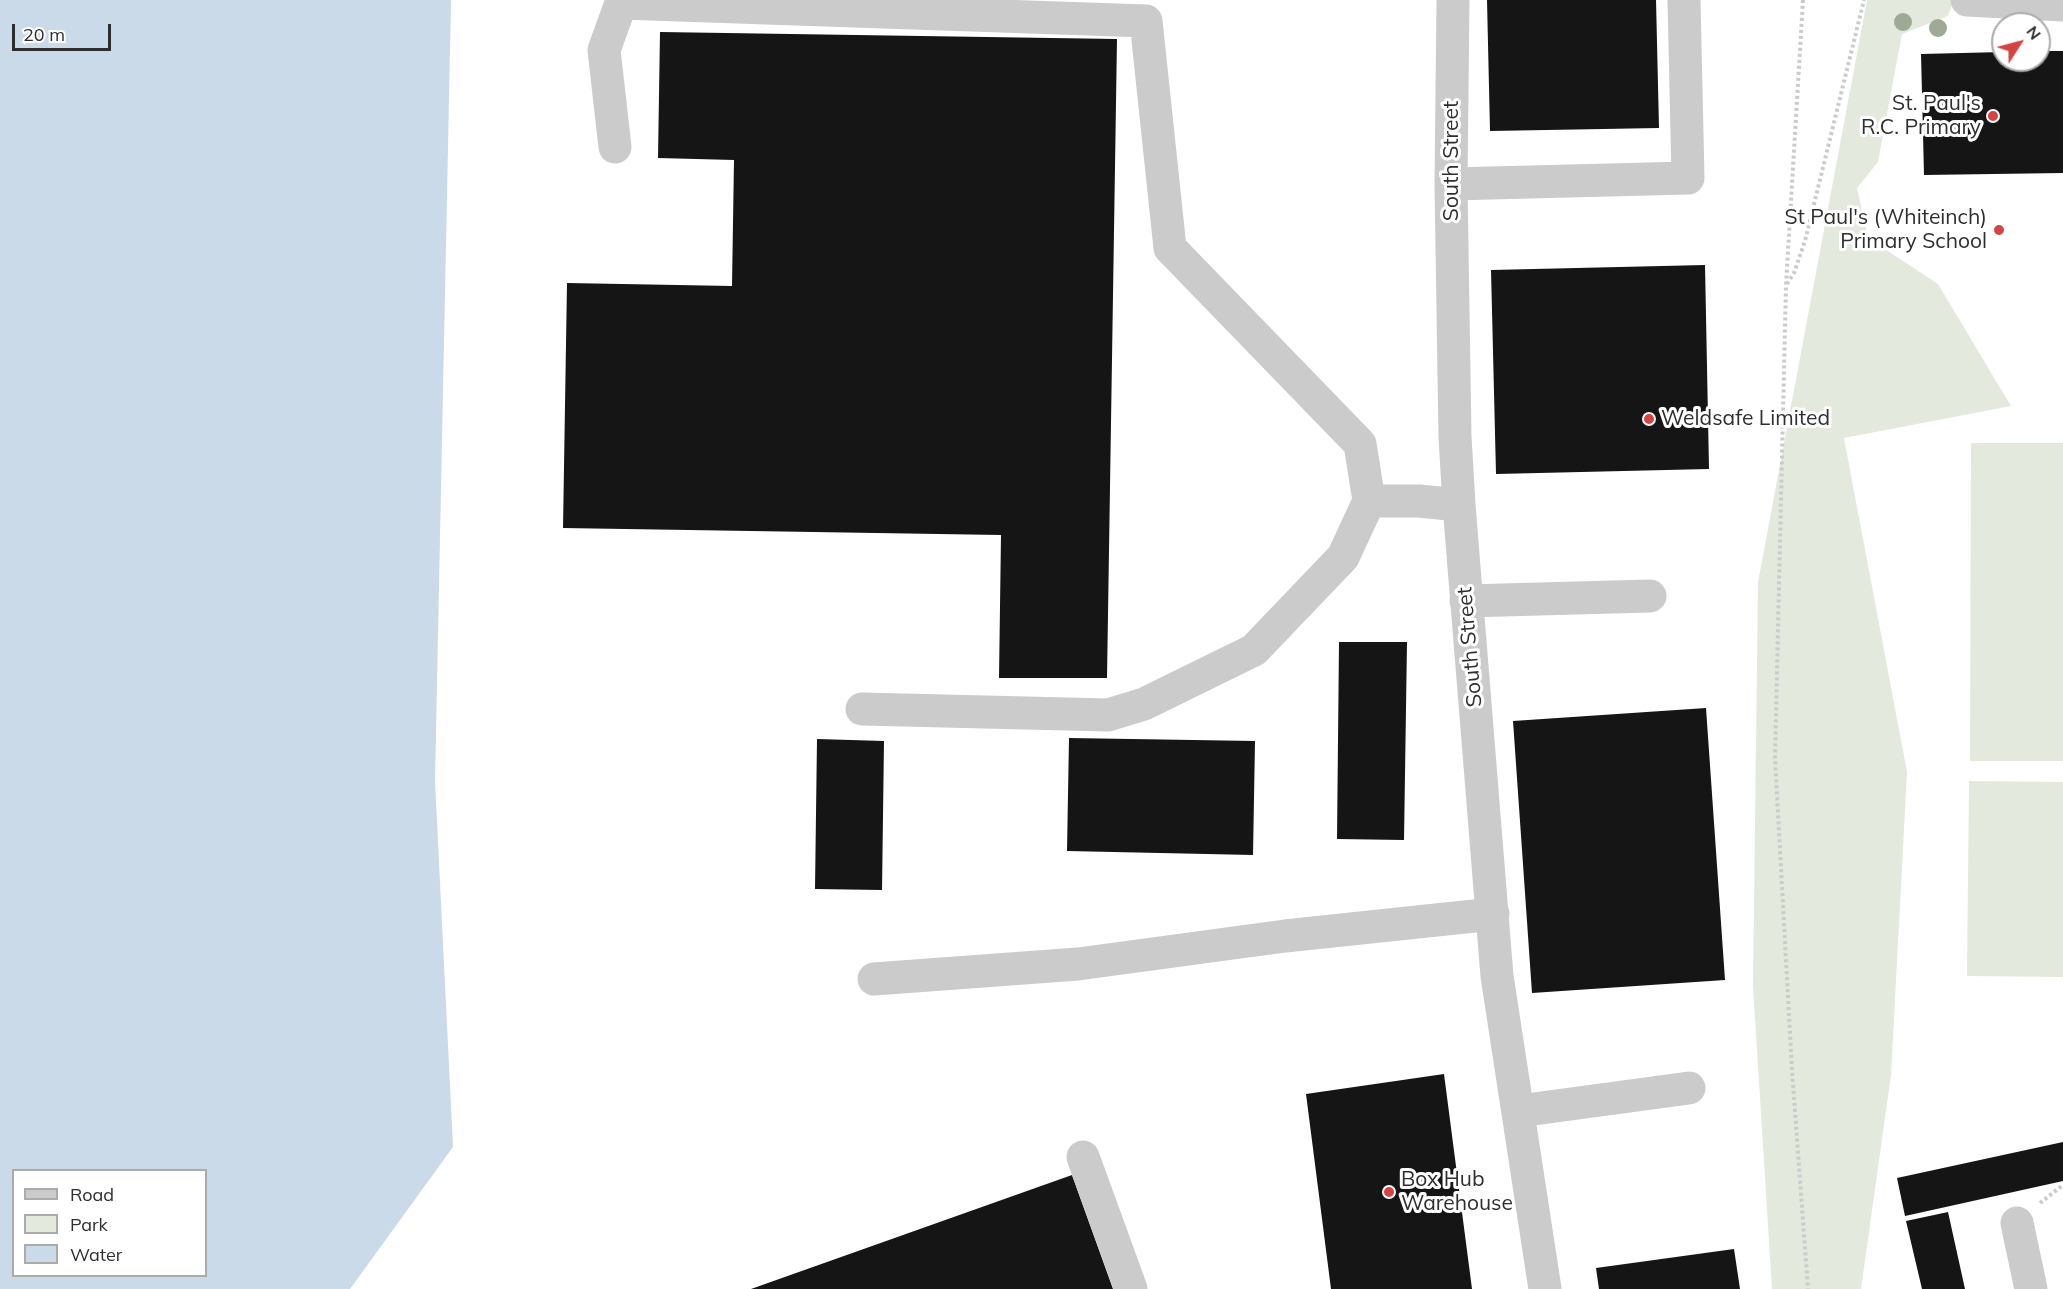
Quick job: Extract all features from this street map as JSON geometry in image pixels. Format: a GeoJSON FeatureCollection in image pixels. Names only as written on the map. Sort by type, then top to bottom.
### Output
{"type":"FeatureCollection","features":[{"type":"Feature","properties":{"kind":"street","name":"South Street"},"geometry":{"type":"LineString","coordinates":[[1453,0],[1451,184],[1455,437],[1459,506],[1497,976],[1545,1289]]}},
{"type":"Feature","properties":{"kind":"street"},"geometry":{"type":"LineString","coordinates":[[1451,184],[1688,178],[1684,0]]}},
{"type":"Feature","properties":{"kind":"street"},"geometry":{"type":"LineString","coordinates":[[1967,0],[2063,5]]}},
{"type":"Feature","properties":{"kind":"street"},"geometry":{"type":"LineString","coordinates":[[615,147],[604,50],[621,2],[1146,21],[1170,248],[1360,444],[1369,501],[1343,557],[1254,650],[1144,704],[1108,715],[862,709]]}},
{"type":"Feature","properties":{"kind":"street"},"geometry":{"type":"LineString","coordinates":[[1369,501],[1419,501],[1459,506]]}},
{"type":"Feature","properties":{"kind":"street"},"geometry":{"type":"LineString","coordinates":[[1466,602],[1650,596]]}},
{"type":"Feature","properties":{"kind":"street"},"geometry":{"type":"LineString","coordinates":[[874,979],[1078,964],[1285,936],[1493,914]]}},
{"type":"Feature","properties":{"kind":"street"},"geometry":{"type":"LineString","coordinates":[[1519,1111],[1689,1088]]}},
{"type":"Feature","properties":{"kind":"street"},"geometry":{"type":"LineString","coordinates":[[1083,1157],[1131,1289]]}},
{"type":"Feature","properties":{"kind":"street"},"geometry":{"type":"LineString","coordinates":[[2016,1223],[2031,1289]]}},
{"type":"Feature","properties":{"kind":"path"},"geometry":{"type":"LineString","coordinates":[[1803,0],[1786,285],[1775,758],[1792,1070],[1808,1289]]}},
{"type":"Feature","properties":{"kind":"path"},"geometry":{"type":"LineString","coordinates":[[1786,285],[1794,273],[1805,241],[1864,0]]}},
{"type":"Feature","properties":{"kind":"green space"},"geometry":{"type":"Polygon","coordinates":[[[1867,0],[1954,0],[1948,16],[1902,34],[1878,162],[1857,188],[1868,238],[1938,284],[2011,406],[1844,438],[1907,772],[1891,1075],[1861,1289],[1772,1289],[1753,986],[1758,582],[1867,0]]]}},
{"type":"Feature","properties":{"kind":"green space"},"geometry":{"type":"Polygon","coordinates":[[[1971,443],[2063,443],[2063,761],[1970,761],[1971,443]]]}},
{"type":"Feature","properties":{"kind":"green space"},"geometry":{"type":"Polygon","coordinates":[[[1969,781],[2063,782],[2063,977],[1967,976],[1969,781]]]}},
{"type":"Feature","properties":{"kind":"water"},"geometry":{"type":"Polygon","coordinates":[[[0,0],[451,0],[435,781],[453,1147],[350,1289],[0,1289],[0,0]]]}},
{"type":"Feature","properties":{"kind":"building"},"geometry":{"type":"Polygon","coordinates":[[[1487,0],[1656,0],[1659,128],[1490,131],[1487,0]]]}},
{"type":"Feature","properties":{"kind":"building"},"geometry":{"type":"Polygon","coordinates":[[[660,32],[1117,39],[1107,678],[999,678],[1001,535],[563,528],[567,283],[732,286],[734,160],[658,158],[660,32]]]}},
{"type":"Feature","properties":{"kind":"building","name":"St. Paul's R.C. Primary"},"geometry":{"type":"Polygon","coordinates":[[[2051,51],[2063,51],[2063,173],[1924,175],[1921,54],[1991,52],[1991,72],[2051,72],[2051,51]]]}},
{"type":"Feature","properties":{"kind":"building"},"geometry":{"type":"Polygon","coordinates":[[[1705,265],[1709,469],[1496,474],[1491,270],[1705,265]]]}},
{"type":"Feature","properties":{"kind":"building"},"geometry":{"type":"Polygon","coordinates":[[[1339,642],[1407,642],[1404,840],[1337,839],[1339,642]]]}},
{"type":"Feature","properties":{"kind":"building"},"geometry":{"type":"Polygon","coordinates":[[[1706,708],[1725,980],[1532,993],[1513,721],[1706,708]]]}},
{"type":"Feature","properties":{"kind":"building"},"geometry":{"type":"Polygon","coordinates":[[[1069,738],[1255,741],[1253,855],[1067,851],[1069,738]]]}},
{"type":"Feature","properties":{"kind":"building"},"geometry":{"type":"Polygon","coordinates":[[[817,739],[884,741],[882,890],[815,889],[817,739]]]}},
{"type":"Feature","properties":{"kind":"building","name":"Box Hub Warehouse"},"geometry":{"type":"Polygon","coordinates":[[[1444,1074],[1472,1289],[1331,1289],[1306,1094],[1444,1074]]]}},
{"type":"Feature","properties":{"kind":"building"},"geometry":{"type":"Polygon","coordinates":[[[2063,1142],[2063,1181],[1905,1216],[1897,1178],[2063,1142]]]}},
{"type":"Feature","properties":{"kind":"building"},"geometry":{"type":"Polygon","coordinates":[[[1072,1175],[1113,1289],[751,1289],[1072,1175]]]}},
{"type":"Feature","properties":{"kind":"building"},"geometry":{"type":"Polygon","coordinates":[[[1948,1212],[1965,1289],[1922,1289],[1906,1221],[1948,1212]]]}},
{"type":"Feature","properties":{"kind":"building"},"geometry":{"type":"Polygon","coordinates":[[[1734,1249],[1740,1289],[1599,1289],[1596,1268],[1734,1249]]]}},
{"type":"Feature","properties":{"kind":"place","name":"St. Paul's R.C. Primary"},"geometry":{"type":"Point","coordinates":[1993,116]}},
{"type":"Feature","properties":{"kind":"place","name":"St Paul's (Whiteinch) Primary School"},"geometry":{"type":"Point","coordinates":[1999,230]}},
{"type":"Feature","properties":{"kind":"place","name":"Weldsafe Limited"},"geometry":{"type":"Point","coordinates":[1649,419]}},
{"type":"Feature","properties":{"kind":"place","name":"Box Hub Warehouse"},"geometry":{"type":"Point","coordinates":[1389,1192]}}]}
